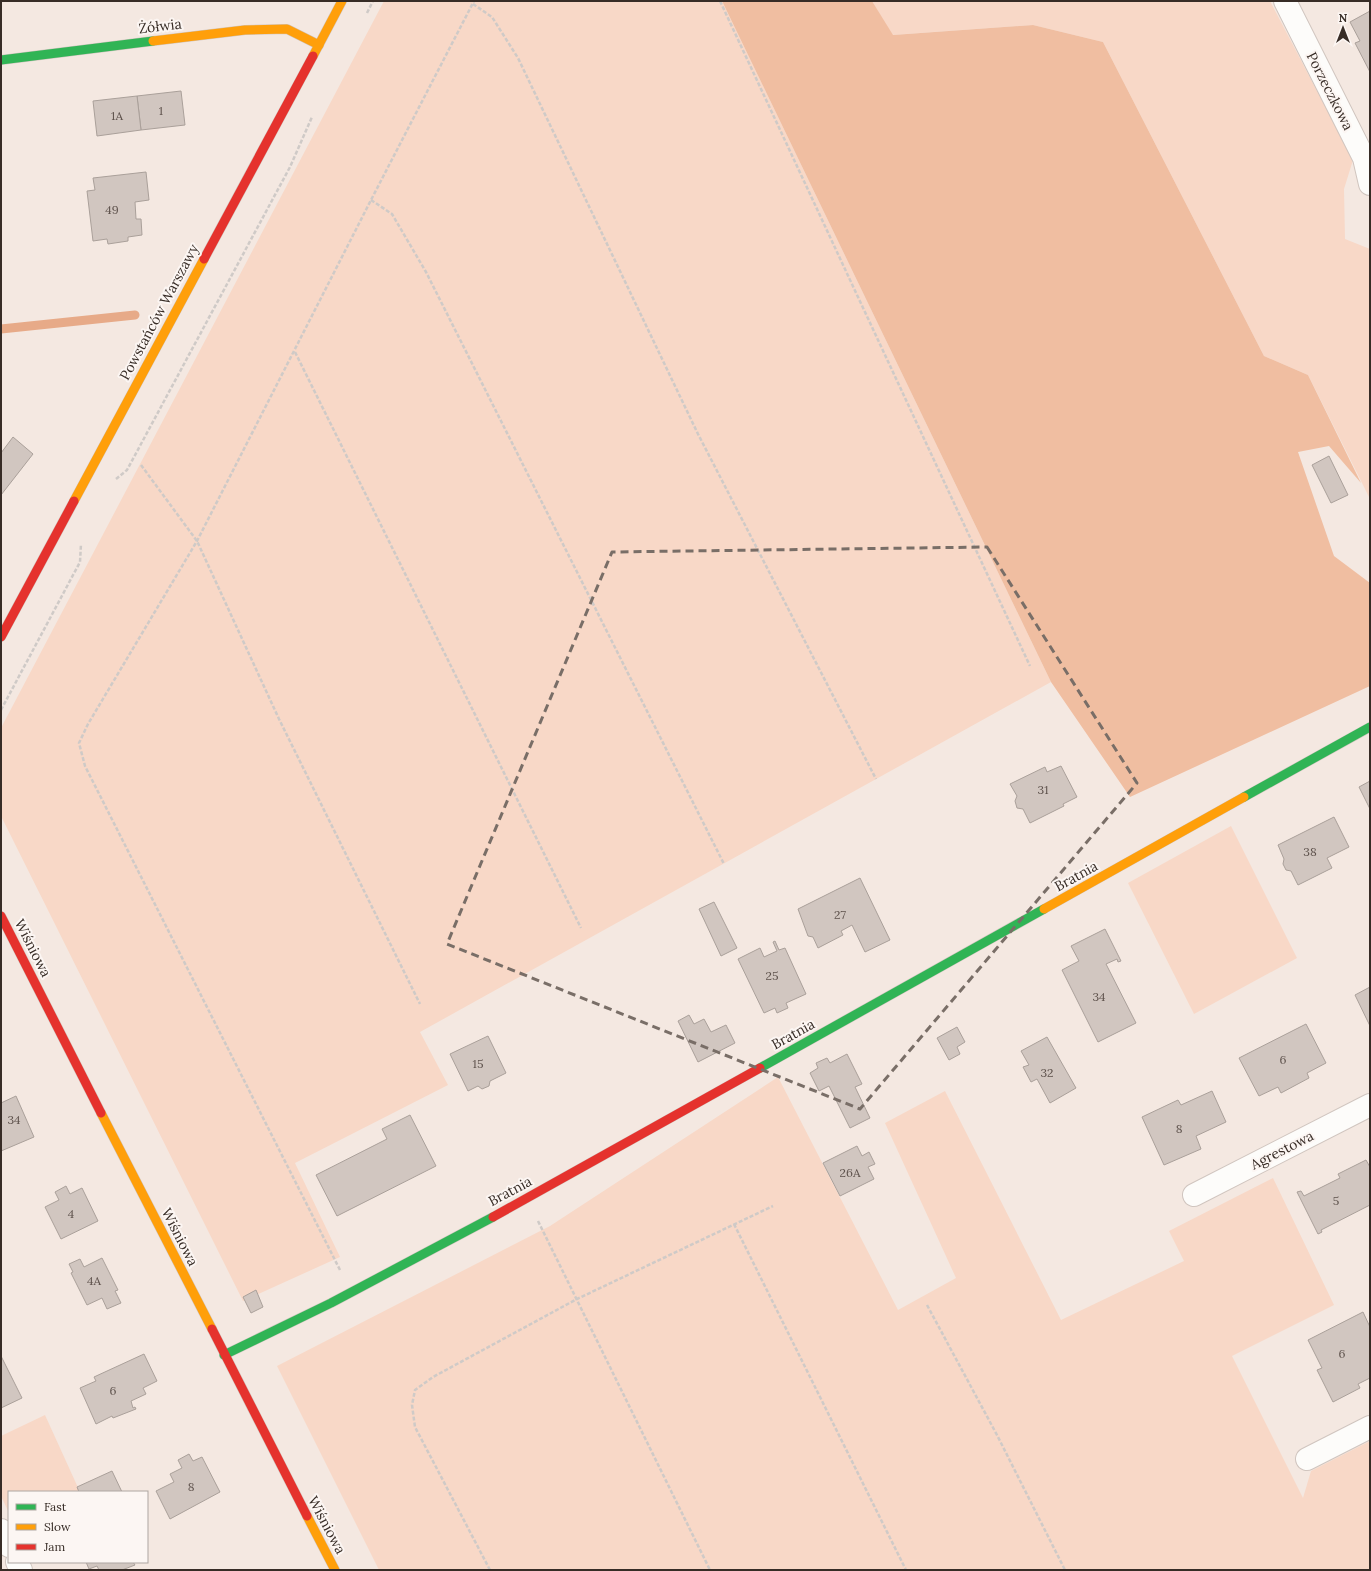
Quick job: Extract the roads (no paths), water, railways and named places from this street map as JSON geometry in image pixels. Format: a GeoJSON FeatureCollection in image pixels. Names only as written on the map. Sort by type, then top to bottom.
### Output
{"type":"FeatureCollection","features":[{"type":"Feature","properties":{"kind":"street","name":"Powstańców Warszawy"},"geometry":{"type":"LineString","coordinates":[[1,637],[342,1]]}},
{"type":"Feature","properties":{"kind":"street","name":"Porzeczkowa"},"geometry":{"type":"LineString","coordinates":[[1285,1],[1364,158],[1370,184]]}},
{"type":"Feature","properties":{"kind":"street","name":"Żółwia"},"geometry":{"type":"LineString","coordinates":[[1,60],[245,30],[280,28],[297,33],[319,45]]}},
{"type":"Feature","properties":{"kind":"street","name":"Bratnia"},"geometry":{"type":"LineString","coordinates":[[224,1355],[351,1291],[518,1203],[1370,727]]}},
{"type":"Feature","properties":{"kind":"street","name":"Wiśniowa"},"geometry":{"type":"LineString","coordinates":[[1,916],[335,1570]]}},
{"type":"Feature","properties":{"kind":"street","name":"Agrestowa"},"geometry":{"type":"LineString","coordinates":[[1194,1195],[1370,1105]]}},
{"type":"Feature","properties":{"kind":"street"},"geometry":{"type":"LineString","coordinates":[[1307,1459],[1370,1427]]}},
{"type":"Feature","properties":{"kind":"street"},"geometry":{"type":"LineString","coordinates":[[1,1530],[8,1544]]}},
{"type":"Feature","properties":{"kind":"waterway"},"geometry":{"type":"LineString","coordinates":[[1,329],[135,315]]}}]}
